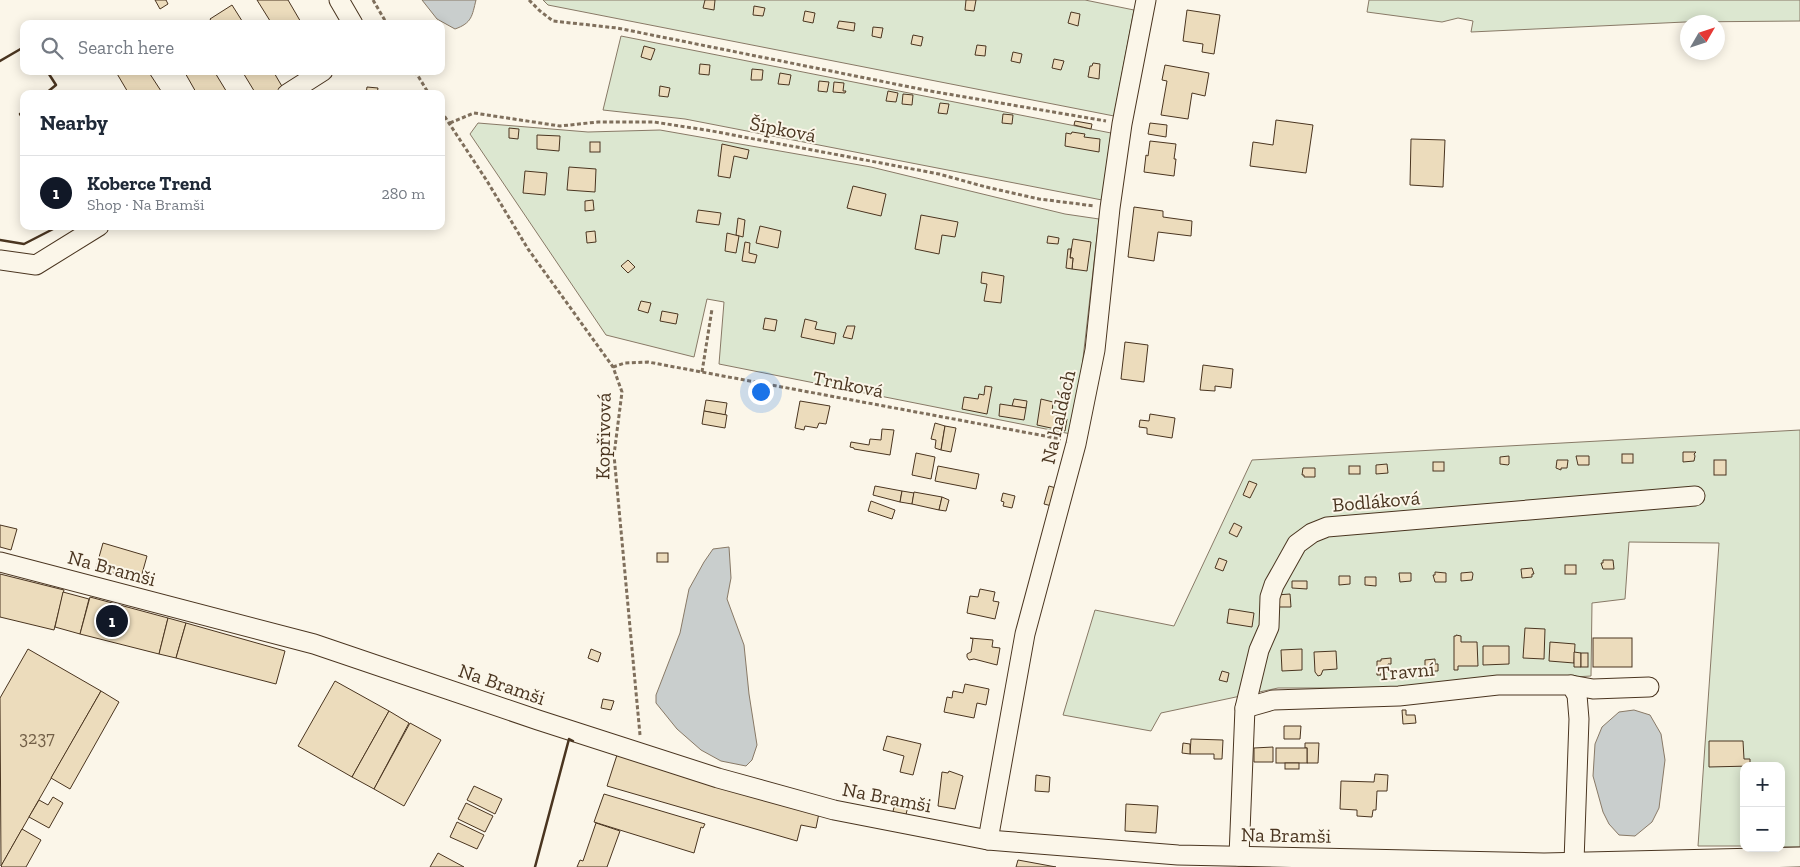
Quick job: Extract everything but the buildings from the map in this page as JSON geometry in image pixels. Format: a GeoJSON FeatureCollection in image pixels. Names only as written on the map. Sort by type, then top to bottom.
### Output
{"type":"FeatureCollection","features":[{"type":"Feature","properties":{"kind":"street"},"geometry":{"type":"LineString","coordinates":[[339,0],[351,20]]}},
{"type":"Feature","properties":{"kind":"street","name":"Na haldách"},"geometry":{"type":"LineString","coordinates":[[988,840],[1025,634],[1076,444],[1095,350],[1110,208],[1122,124],[1146,0]]}},
{"type":"Feature","properties":{"kind":"street"},"geometry":{"type":"LineString","coordinates":[[293,90],[318,75]]}},
{"type":"Feature","properties":{"kind":"street"},"geometry":{"type":"LineString","coordinates":[[0,260],[36,265],[93,230]]}},
{"type":"Feature","properties":{"kind":"street","name":"Bodláková"},"geometry":{"type":"LineString","coordinates":[[1239,856],[1245,708],[1259,650],[1269,627],[1270,597],[1274,585],[1297,544],[1308,536],[1327,528],[1695,496]]}},
{"type":"Feature","properties":{"kind":"street","name":"Na Bramši"},"geometry":{"type":"LineString","coordinates":[[0,562],[314,644],[640,754],[718,778],[834,810],[988,840],[1178,861],[1239,856],[1574,862],[1800,857]]}},
{"type":"Feature","properties":{"kind":"street","name":"Travní"},"geometry":{"type":"LineString","coordinates":[[1245,708],[1273,700],[1399,696],[1498,685],[1571,685],[1593,689],[1649,687]]}},
{"type":"Feature","properties":{"kind":"street"},"geometry":{"type":"LineString","coordinates":[[1571,685],[1577,695],[1579,719],[1574,862]]}},
{"type":"Feature","properties":{"kind":"path"},"geometry":{"type":"LineString","coordinates":[[373,0],[385,20]]}},
{"type":"Feature","properties":{"kind":"path"},"geometry":{"type":"LineString","coordinates":[[529,0],[553,21],[617,28],[930,92],[1122,124]]}},
{"type":"Feature","properties":{"kind":"path"},"geometry":{"type":"LineString","coordinates":[[417,75],[427,90]]}},
{"type":"Feature","properties":{"kind":"path","name":"Šípková"},"geometry":{"type":"LineString","coordinates":[[450,123],[474,113],[560,126],[598,122],[654,122],[712,131],[939,174],[1039,199],[1110,208]]}},
{"type":"Feature","properties":{"kind":"path","name":"Kopřivová"},"geometry":{"type":"LineString","coordinates":[[445,116],[528,248],[613,367],[622,392],[614,455],[640,724],[640,754]]}},
{"type":"Feature","properties":{"kind":"path"},"geometry":{"type":"LineString","coordinates":[[702,372],[712,309]]}},
{"type":"Feature","properties":{"kind":"path","name":"Trnková"},"geometry":{"type":"LineString","coordinates":[[613,367],[648,362],[1055,437],[1076,444]]}},
{"type":"Feature","properties":{"kind":"green space"},"geometry":{"type":"Polygon","coordinates":[[[543,0],[1085,0],[1134,10],[1114,116],[548,5],[543,0]]]}},
{"type":"Feature","properties":{"kind":"green space"},"geometry":{"type":"Polygon","coordinates":[[[1369,0],[1800,0],[1800,21],[1725,22],[1725,15],[1680,15],[1680,22],[1471,32],[1473,21],[1458,18],[1442,22],[1367,12],[1369,0]]]}},
{"type":"Feature","properties":{"kind":"green space"},"geometry":{"type":"Polygon","coordinates":[[[621,36],[1111,133],[1102,200],[685,119],[603,110],[621,36]]]}},
{"type":"Feature","properties":{"kind":"green space"},"geometry":{"type":"Polygon","coordinates":[[[478,123],[588,132],[660,130],[871,167],[1065,214],[1099,219],[1081,376],[1071,434],[719,364],[724,302],[707,299],[694,357],[606,335],[470,134],[478,123]]]}},
{"type":"Feature","properties":{"kind":"green space"},"geometry":{"type":"Polygon","coordinates":[[[1800,430],[1800,847],[1785,847],[1785,762],[1740,762],[1740,846],[1698,846],[1719,543],[1629,542],[1625,599],[1592,603],[1591,676],[1391,688],[1278,688],[1161,713],[1151,731],[1063,715],[1095,610],[1174,626],[1252,460],[1800,430]]]}},
{"type":"Feature","properties":{"kind":"shaded area"},"geometry":{"type":"Polygon","coordinates":[[[422,0],[476,0],[470,18],[461,27],[455,29],[445,23],[445,20],[437,19],[422,0]]]}},
{"type":"Feature","properties":{"kind":"shaded area"},"geometry":{"type":"Polygon","coordinates":[[[729,547],[731,578],[727,599],[744,645],[757,745],[752,760],[746,766],[721,761],[701,750],[677,729],[656,703],[656,695],[680,633],[689,589],[713,549],[729,547]]]}},
{"type":"Feature","properties":{"kind":"shaded area"},"geometry":{"type":"Polygon","coordinates":[[[1634,710],[1650,715],[1661,734],[1665,760],[1659,808],[1652,822],[1635,836],[1619,835],[1609,824],[1603,812],[1593,776],[1595,744],[1602,727],[1619,712],[1634,710]]]}},
{"type":"Feature","properties":{"kind":"wall"},"geometry":{"type":"LineString","coordinates":[[0,61],[20,49]]}},
{"type":"Feature","properties":{"kind":"wall"},"geometry":{"type":"LineString","coordinates":[[50,75],[56,85],[50,90]]}},
{"type":"Feature","properties":{"kind":"wall"},"geometry":{"type":"LineString","coordinates":[[0,240],[24,244],[51,230]]}},
{"type":"Feature","properties":{"kind":"wall"},"geometry":{"type":"LineString","coordinates":[[535,867],[569,739],[573,741]]}},
{"type":"Feature","properties":{"kind":"place","name":"Koberce Trend"},"geometry":{"type":"Point","coordinates":[112,621]}}]}
